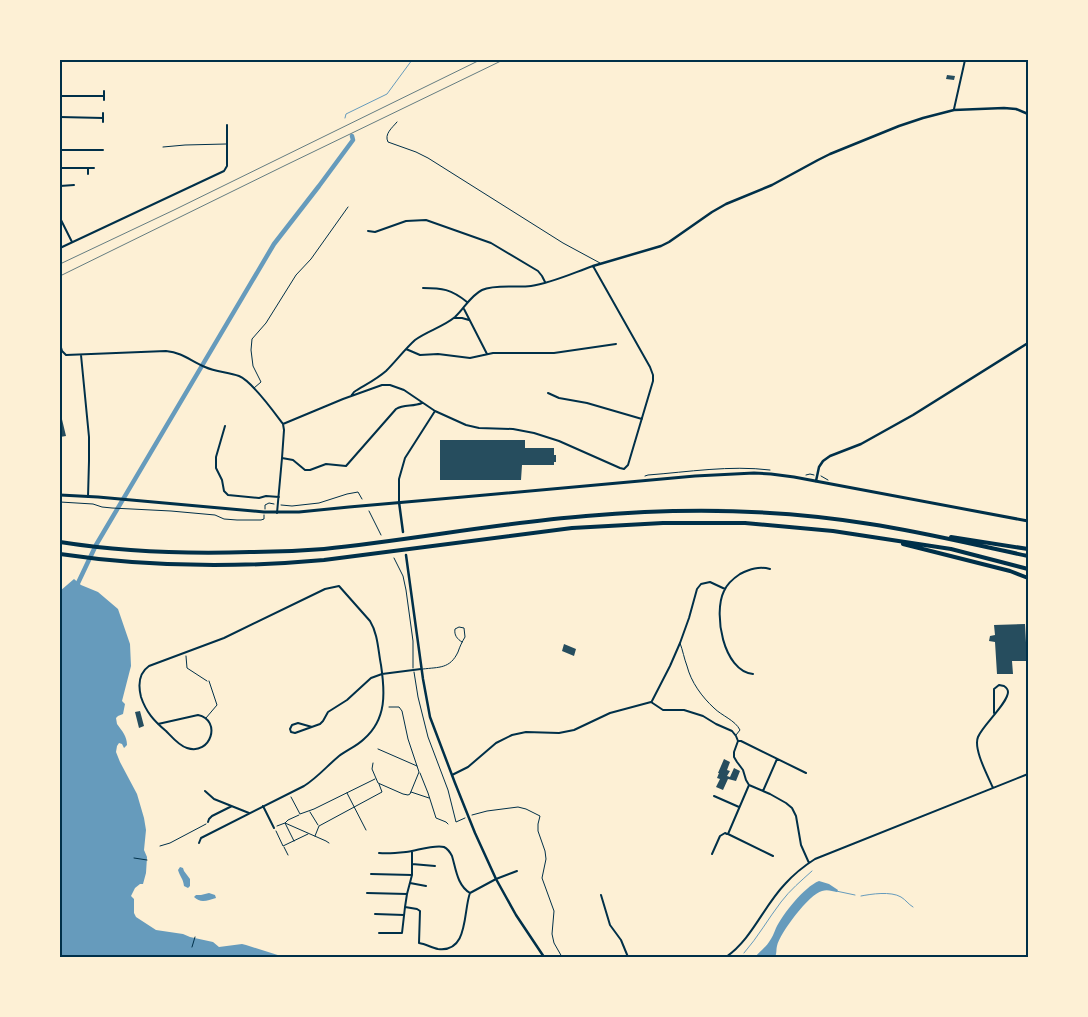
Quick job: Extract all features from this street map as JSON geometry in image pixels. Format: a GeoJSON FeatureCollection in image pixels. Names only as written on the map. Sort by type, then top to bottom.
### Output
{"type":"FeatureCollection","features":[{"type":"Feature","properties":{"kind":"highway"},"geometry":{"type":"LineString","coordinates":[[60,542],[135,551],[214,553],[323,549],[559,518],[628,513],[742,512],[811,516],[868,523],[1028,549]]}},
{"type":"Feature","properties":{"kind":"highway"},"geometry":{"type":"LineString","coordinates":[[60,554],[163,564],[240,566],[324,560],[572,528],[654,524],[754,524],[833,531],[951,550],[1028,569]]}},
{"type":"Feature","properties":{"kind":"highway"},"geometry":{"type":"LineString","coordinates":[[923,533],[1028,556]]}},
{"type":"Feature","properties":{"kind":"highway"},"geometry":{"type":"LineString","coordinates":[[876,538],[1010,571],[1028,578]]}},
{"type":"Feature","properties":{"kind":"main road"},"geometry":{"type":"LineString","coordinates":[[60,495],[277,513],[727,474],[771,474],[1028,521]]}},
{"type":"Feature","properties":{"kind":"street"},"geometry":{"type":"LineString","coordinates":[[954,110],[965,60]]}},
{"type":"Feature","properties":{"kind":"street"},"geometry":{"type":"LineString","coordinates":[[104,91],[104,100]]}},
{"type":"Feature","properties":{"kind":"street"},"geometry":{"type":"LineString","coordinates":[[60,96],[104,96]]}},
{"type":"Feature","properties":{"kind":"street"},"geometry":{"type":"LineString","coordinates":[[351,396],[354,392],[385,372],[420,337],[454,318],[478,292],[487,289],[531,286],[600,263],[661,246],[726,204],[772,185],[830,154],[923,118],[954,110],[1004,108],[1016,109],[1028,114]]}},
{"type":"Feature","properties":{"kind":"street"},"geometry":{"type":"LineString","coordinates":[[103,113],[103,122]]}},
{"type":"Feature","properties":{"kind":"street"},"geometry":{"type":"LineString","coordinates":[[60,117],[103,118]]}},
{"type":"Feature","properties":{"kind":"street"},"geometry":{"type":"LineString","coordinates":[[60,248],[224,171],[227,166],[227,125]]}},
{"type":"Feature","properties":{"kind":"street"},"geometry":{"type":"LineString","coordinates":[[60,150],[103,150]]}},
{"type":"Feature","properties":{"kind":"street"},"geometry":{"type":"LineString","coordinates":[[60,168],[94,168]]}},
{"type":"Feature","properties":{"kind":"street"},"geometry":{"type":"LineString","coordinates":[[88,168],[88,174]]}},
{"type":"Feature","properties":{"kind":"street"},"geometry":{"type":"LineString","coordinates":[[60,186],[74,185]]}},
{"type":"Feature","properties":{"kind":"street"},"geometry":{"type":"LineString","coordinates":[[60,218],[72,242]]}},
{"type":"Feature","properties":{"kind":"street"},"geometry":{"type":"LineString","coordinates":[[368,232],[375,232],[406,221],[426,220],[491,243],[538,271],[545,282]]}},
{"type":"Feature","properties":{"kind":"street"},"geometry":{"type":"LineString","coordinates":[[282,424],[351,396],[390,385],[404,390],[436,411],[473,427],[513,429],[534,433],[559,441],[624,469],[628,465],[653,381],[652,371],[593,266]]}},
{"type":"Feature","properties":{"kind":"street"},"geometry":{"type":"LineString","coordinates":[[422,288],[448,290],[467,302]]}},
{"type":"Feature","properties":{"kind":"street"},"geometry":{"type":"LineString","coordinates":[[464,309],[487,354]]}},
{"type":"Feature","properties":{"kind":"street"},"geometry":{"type":"LineString","coordinates":[[454,318],[469,320]]}},
{"type":"Feature","properties":{"kind":"street"},"geometry":{"type":"LineString","coordinates":[[816,481],[819,467],[830,456],[861,444],[914,415],[1028,343]]}},
{"type":"Feature","properties":{"kind":"street"},"geometry":{"type":"LineString","coordinates":[[60,344],[64,354],[169,352],[182,354],[214,370],[241,376],[254,388],[282,424],[284,430],[277,513]]}},
{"type":"Feature","properties":{"kind":"street"},"geometry":{"type":"LineString","coordinates":[[406,349],[424,356],[438,354],[470,358],[487,354],[547,354],[616,344]]}},
{"type":"Feature","properties":{"kind":"street"},"geometry":{"type":"LineString","coordinates":[[81,355],[89,437],[88,496]]}},
{"type":"Feature","properties":{"kind":"street"},"geometry":{"type":"LineString","coordinates":[[548,393],[559,398],[588,403],[642,419]]}},
{"type":"Feature","properties":{"kind":"street"},"geometry":{"type":"LineString","coordinates":[[282,458],[293,460],[306,470],[326,464],[346,466],[396,409],[422,403]]}},
{"type":"Feature","properties":{"kind":"street"},"geometry":{"type":"LineString","coordinates":[[403,532],[399,502],[399,480],[403,462],[436,411]]}},
{"type":"Feature","properties":{"kind":"street"},"geometry":{"type":"LineString","coordinates":[[224,426],[216,457],[216,468],[222,480],[224,491],[228,495],[259,498],[266,496],[279,497]]}},
{"type":"Feature","properties":{"kind":"street"},"geometry":{"type":"LineString","coordinates":[[406,555],[430,717],[478,841],[496,879],[516,915],[544,957]]}},
{"type":"Feature","properties":{"kind":"street"},"geometry":{"type":"LineString","coordinates":[[753,674],[746,673],[730,656],[723,640],[719,609],[724,588],[736,577],[749,570],[770,569]]}},
{"type":"Feature","properties":{"kind":"street"},"geometry":{"type":"LineString","coordinates":[[651,702],[680,643],[697,589],[704,583],[710,582],[724,588]]}},
{"type":"Feature","properties":{"kind":"street"},"geometry":{"type":"LineString","coordinates":[[158,724],[198,715],[206,718],[208,721],[211,728],[210,738],[205,745],[187,748],[158,724],[149,714],[143,702],[140,687],[142,673],[149,666],[244,629],[325,589],[339,586],[370,620],[373,626],[377,639],[384,695],[381,716],[373,730],[365,739],[335,760],[310,783],[201,838],[199,843]]}},
{"type":"Feature","properties":{"kind":"street"},"geometry":{"type":"LineString","coordinates":[[312,727],[297,723],[292,725],[290,729],[293,733],[312,727],[322,723],[328,712],[360,689],[367,681],[382,674],[422,669]]}},
{"type":"Feature","properties":{"kind":"street"},"geometry":{"type":"LineString","coordinates":[[992,788],[976,743],[980,733],[1007,696],[1008,690],[1004,686],[997,686],[994,690],[994,713]]}},
{"type":"Feature","properties":{"kind":"street"},"geometry":{"type":"LineString","coordinates":[[452,775],[468,767],[496,743],[512,735],[526,732],[560,733],[574,730],[610,713],[651,702],[663,710],[684,710],[702,716],[732,731],[738,741],[734,757],[744,770],[749,785],[786,803],[792,808],[796,816],[801,845],[809,863]]}},
{"type":"Feature","properties":{"kind":"street"},"geometry":{"type":"LineString","coordinates":[[738,741],[806,773]]}},
{"type":"Feature","properties":{"kind":"street"},"geometry":{"type":"LineString","coordinates":[[763,791],[777,759]]}},
{"type":"Feature","properties":{"kind":"street"},"geometry":{"type":"LineString","coordinates":[[726,957],[740,945],[784,884],[815,859],[1028,774]]}},
{"type":"Feature","properties":{"kind":"street"},"geometry":{"type":"LineString","coordinates":[[728,834],[749,785]]}},
{"type":"Feature","properties":{"kind":"street"},"geometry":{"type":"LineString","coordinates":[[205,790],[214,799],[246,811],[249,814]]}},
{"type":"Feature","properties":{"kind":"street"},"geometry":{"type":"LineString","coordinates":[[714,796],[740,807]]}},
{"type":"Feature","properties":{"kind":"street"},"geometry":{"type":"LineString","coordinates":[[208,822],[208,819],[212,816],[232,806]]}},
{"type":"Feature","properties":{"kind":"street"},"geometry":{"type":"LineString","coordinates":[[263,806],[274,828]]}},
{"type":"Feature","properties":{"kind":"street"},"geometry":{"type":"LineString","coordinates":[[712,854],[720,836],[725,833],[773,856]]}},
{"type":"Feature","properties":{"kind":"street"},"geometry":{"type":"LineString","coordinates":[[379,854],[392,854],[439,847],[447,849],[451,854],[462,887],[470,893]]}},
{"type":"Feature","properties":{"kind":"street"},"geometry":{"type":"LineString","coordinates":[[379,933],[402,933],[407,894],[412,875],[412,851]]}},
{"type":"Feature","properties":{"kind":"street"},"geometry":{"type":"LineString","coordinates":[[412,864],[436,866]]}},
{"type":"Feature","properties":{"kind":"street"},"geometry":{"type":"LineString","coordinates":[[405,907],[420,911],[419,943],[438,948],[448,948],[454,945],[460,938],[470,893],[496,879],[517,871]]}},
{"type":"Feature","properties":{"kind":"street"},"geometry":{"type":"LineString","coordinates":[[372,874],[412,875]]}},
{"type":"Feature","properties":{"kind":"street"},"geometry":{"type":"LineString","coordinates":[[410,883],[426,886]]}},
{"type":"Feature","properties":{"kind":"street"},"geometry":{"type":"LineString","coordinates":[[367,893],[407,894]]}},
{"type":"Feature","properties":{"kind":"street"},"geometry":{"type":"LineString","coordinates":[[601,895],[610,925],[621,940],[628,957]]}},
{"type":"Feature","properties":{"kind":"street"},"geometry":{"type":"LineString","coordinates":[[375,914],[404,915]]}},
{"type":"Feature","properties":{"kind":"lane"},"geometry":{"type":"LineString","coordinates":[[397,122],[387,136],[388,142],[428,158],[564,243],[600,263]]}},
{"type":"Feature","properties":{"kind":"lane"},"geometry":{"type":"LineString","coordinates":[[163,147],[227,144]]}},
{"type":"Feature","properties":{"kind":"lane"},"geometry":{"type":"LineString","coordinates":[[254,388],[261,382],[253,368],[252,339],[266,323],[296,275],[311,259],[348,206]]}},
{"type":"Feature","properties":{"kind":"lane"},"geometry":{"type":"LineString","coordinates":[[422,669],[446,666],[451,663],[457,654],[466,633],[464,628],[459,626],[455,634],[462,642]]}},
{"type":"Feature","properties":{"kind":"lane"},"geometry":{"type":"LineString","coordinates":[[680,643],[696,686],[713,707],[738,726],[740,730],[736,736]]}},
{"type":"Feature","properties":{"kind":"lane"},"geometry":{"type":"LineString","coordinates":[[206,718],[216,705],[210,682]]}},
{"type":"Feature","properties":{"kind":"path"},"geometry":{"type":"LineString","coordinates":[[284,505],[319,503],[358,492],[362,499]]}},
{"type":"Feature","properties":{"kind":"path"},"geometry":{"type":"LineString","coordinates":[[60,502],[93,504],[112,508],[215,515],[237,520],[261,520],[264,519],[264,512]]}},
{"type":"Feature","properties":{"kind":"path"},"geometry":{"type":"LineString","coordinates":[[369,511],[381,535]]}},
{"type":"Feature","properties":{"kind":"path"},"geometry":{"type":"LineString","coordinates":[[186,653],[187,668],[210,682]]}},
{"type":"Feature","properties":{"kind":"path"},"geometry":{"type":"LineString","coordinates":[[389,707],[402,709],[408,740],[436,818],[448,824]]}},
{"type":"Feature","properties":{"kind":"path"},"geometry":{"type":"LineString","coordinates":[[378,749],[417,766]]}},
{"type":"Feature","properties":{"kind":"path"},"geometry":{"type":"LineString","coordinates":[[315,836],[319,826],[382,792],[372,770],[373,763]]}},
{"type":"Feature","properties":{"kind":"path"},"geometry":{"type":"LineString","coordinates":[[378,783],[408,795],[420,772]]}},
{"type":"Feature","properties":{"kind":"path"},"geometry":{"type":"LineString","coordinates":[[288,855],[274,828],[376,778]]}},
{"type":"Feature","properties":{"kind":"path"},"geometry":{"type":"LineString","coordinates":[[411,792],[430,798]]}},
{"type":"Feature","properties":{"kind":"path"},"geometry":{"type":"LineString","coordinates":[[347,793],[366,830]]}},
{"type":"Feature","properties":{"kind":"path"},"geometry":{"type":"LineString","coordinates":[[290,794],[300,814]]}},
{"type":"Feature","properties":{"kind":"path"},"geometry":{"type":"LineString","coordinates":[[471,816],[487,811],[518,807],[540,816],[538,832],[546,859],[542,878],[554,911],[552,934],[554,942],[562,957]]}},
{"type":"Feature","properties":{"kind":"path"},"geometry":{"type":"LineString","coordinates":[[310,811],[319,826]]}},
{"type":"Feature","properties":{"kind":"path"},"geometry":{"type":"LineString","coordinates":[[456,822],[466,818]]}},
{"type":"Feature","properties":{"kind":"path"},"geometry":{"type":"LineString","coordinates":[[160,846],[170,843],[208,822]]}},
{"type":"Feature","properties":{"kind":"path"},"geometry":{"type":"LineString","coordinates":[[285,823],[329,843]]}},
{"type":"Feature","properties":{"kind":"path"},"geometry":{"type":"LineString","coordinates":[[285,823],[294,841]]}},
{"type":"Feature","properties":{"kind":"path"},"geometry":{"type":"LineString","coordinates":[[283,846],[308,834]]}},
{"type":"Feature","properties":{"kind":"path"},"geometry":{"type":"LineString","coordinates":[[134,858],[148,860]]}},
{"type":"Feature","properties":{"kind":"path"},"geometry":{"type":"LineString","coordinates":[[192,947],[195,937]]}},
{"type":"Feature","properties":{"kind":"water"},"geometry":{"type":"Polygon","coordinates":[[[74,579],[81,585],[98,592],[118,609],[130,644],[131,666],[122,701],[125,704],[123,714],[116,718],[117,724],[125,736],[127,745],[124,748],[119,743],[116,752],[137,794],[146,830],[144,850],[147,857],[146,873],[143,884],[135,888],[131,896],[134,899],[134,913],[136,917],[156,930],[183,934],[213,942],[219,947],[242,944],[284,957],[60,957],[60,591],[74,579]]]}},
{"type":"Feature","properties":{"kind":"water"},"geometry":{"type":"Polygon","coordinates":[[[180,867],[183,868],[190,879],[190,886],[188,888],[184,886],[178,870],[180,867]]]}},
{"type":"Feature","properties":{"kind":"water"},"geometry":{"type":"Polygon","coordinates":[[[819,881],[829,884],[838,890],[837,892],[822,891],[803,906],[783,932],[775,957],[755,957],[769,942],[779,922],[794,902],[807,889],[819,881]]]}},
{"type":"Feature","properties":{"kind":"water"},"geometry":{"type":"Polygon","coordinates":[[[209,893],[215,895],[216,898],[202,901],[194,897],[196,895],[209,893]]]}},
{"type":"Feature","properties":{"kind":"building"},"geometry":{"type":"Polygon","coordinates":[[[947,75],[955,76],[954,80],[946,79],[947,75]]]}},
{"type":"Feature","properties":{"kind":"building"},"geometry":{"type":"Polygon","coordinates":[[[60,411],[66,436],[60,437],[60,411]]]}},
{"type":"Feature","properties":{"kind":"building"},"geometry":{"type":"Polygon","coordinates":[[[440,440],[525,440],[525,448],[554,448],[556,462],[554,462],[554,465],[522,465],[521,480],[440,480],[440,440]]]}},
{"type":"Feature","properties":{"kind":"building"},"geometry":{"type":"Polygon","coordinates":[[[1025,624],[1027,661],[1012,661],[1013,674],[997,674],[995,642],[989,641],[990,636],[995,635],[994,625],[1025,624]]]}},
{"type":"Feature","properties":{"kind":"building"},"geometry":{"type":"Polygon","coordinates":[[[564,644],[576,649],[574,656],[562,651],[564,644]]]}},
{"type":"Feature","properties":{"kind":"building"},"geometry":{"type":"Polygon","coordinates":[[[140,711],[144,726],[139,728],[135,712],[140,711]]]}},
{"type":"Feature","properties":{"kind":"building"},"geometry":{"type":"Polygon","coordinates":[[[724,759],[730,762],[727,770],[730,771],[727,776],[730,777],[734,768],[740,771],[736,781],[728,779],[723,790],[716,787],[720,779],[717,778],[718,773],[724,759]]]}},
{"type":"Feature","properties":{"kind":"waterway"},"geometry":{"type":"LineString","coordinates":[[345,118],[346,114],[387,94],[412,60]]}},
{"type":"Feature","properties":{"kind":"waterway"},"geometry":{"type":"LineString","coordinates":[[78,583],[96,545],[274,244],[353,140],[352,136]]}},
{"type":"Feature","properties":{"kind":"waterway"},"geometry":{"type":"LineString","coordinates":[[744,953],[784,898],[812,871]]}},
{"type":"Feature","properties":{"kind":"waterway"},"geometry":{"type":"LineString","coordinates":[[836,891],[855,895]]}},
{"type":"Feature","properties":{"kind":"waterway"},"geometry":{"type":"LineString","coordinates":[[861,896],[875,894],[897,895],[913,907]]}},
{"type":"Feature","properties":{"kind":"railway"},"geometry":{"type":"LineString","coordinates":[[60,264],[480,60]]}},
{"type":"Feature","properties":{"kind":"railway"},"geometry":{"type":"LineString","coordinates":[[60,276],[503,60]]}}]}
